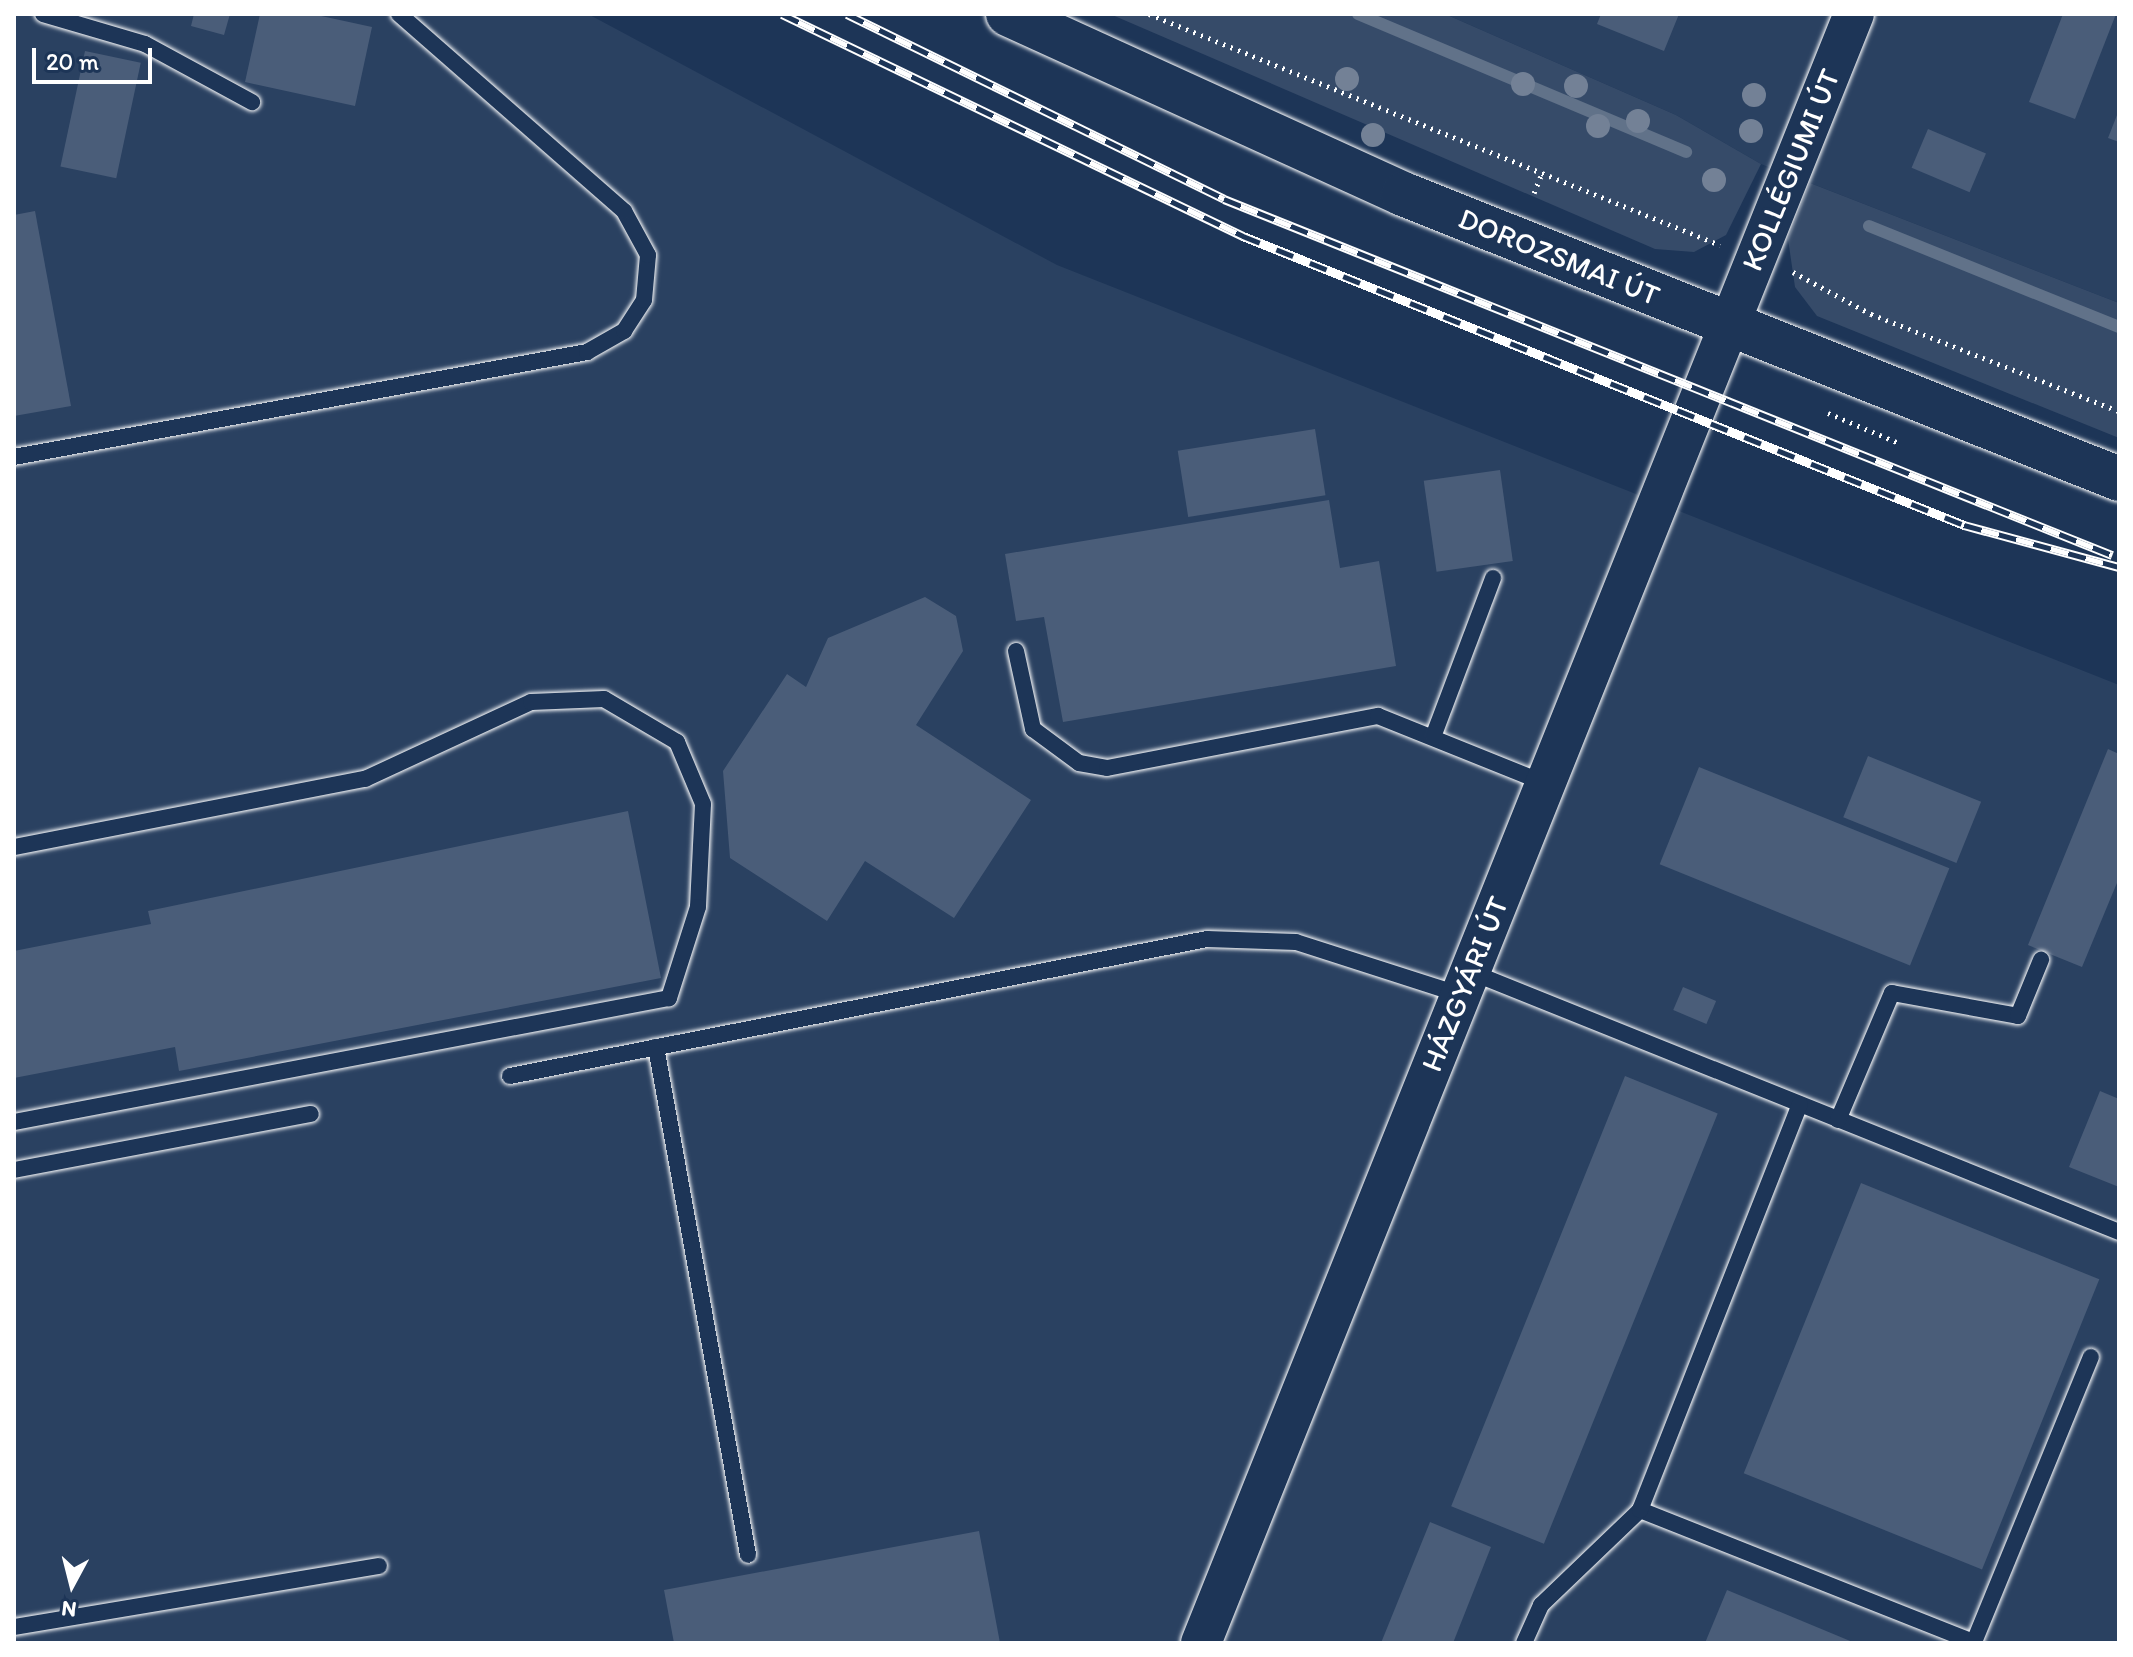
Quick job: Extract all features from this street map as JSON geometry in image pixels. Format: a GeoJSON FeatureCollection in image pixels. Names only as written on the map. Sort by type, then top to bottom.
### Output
{"type":"FeatureCollection","features":[{"type":"Feature","properties":{"kind":"main road","name":"DOROZSMAI ÚT"},"geometry":{"type":"LineString","coordinates":[[1008,14],[1403,194],[2119,479]]}},
{"type":"Feature","properties":{"kind":"street","name":"KOLLÉGIUMI ÚT"},"geometry":{"type":"LineString","coordinates":[[1730,326],[1854,14]]}},
{"type":"Feature","properties":{"kind":"street","name":"HÁZGYÁRI ÚT"},"geometry":{"type":"LineString","coordinates":[[1201,1643],[1730,326]]}},
{"type":"Feature","properties":{"kind":"lane"},"geometry":{"type":"LineString","coordinates":[[43,14],[145,44],[252,102]]}},
{"type":"Feature","properties":{"kind":"lane"},"geometry":{"type":"LineString","coordinates":[[14,457],[587,352],[624,331],[644,300],[648,255],[624,211],[399,14]]}},
{"type":"Feature","properties":{"kind":"lane"},"geometry":{"type":"LineString","coordinates":[[1433,737],[1493,578]]}},
{"type":"Feature","properties":{"kind":"lane"},"geometry":{"type":"LineString","coordinates":[[1016,651],[1033,729],[1079,763],[1107,768],[1378,716],[1547,784]]}},
{"type":"Feature","properties":{"kind":"lane"},"geometry":{"type":"LineString","coordinates":[[14,847],[365,779],[531,702],[604,699],[677,742],[703,804],[698,907],[669,998],[14,1122]]}},
{"type":"Feature","properties":{"kind":"lane"},"geometry":{"type":"LineString","coordinates":[[510,1076],[1207,939],[1296,942],[1465,983],[1800,1104],[2119,1232]]}},
{"type":"Feature","properties":{"kind":"lane"},"geometry":{"type":"LineString","coordinates":[[1838,1120],[1892,993],[2018,1016],[2041,960]]}},
{"type":"Feature","properties":{"kind":"lane"},"geometry":{"type":"LineString","coordinates":[[656,1047],[748,1555]]}},
{"type":"Feature","properties":{"kind":"lane"},"geometry":{"type":"LineString","coordinates":[[1524,1643],[1541,1605],[1640,1510],[1800,1104]]}},
{"type":"Feature","properties":{"kind":"lane"},"geometry":{"type":"LineString","coordinates":[[14,1170],[311,1114]]}},
{"type":"Feature","properties":{"kind":"lane"},"geometry":{"type":"LineString","coordinates":[[1640,1510],[1974,1642],[2091,1357]]}},
{"type":"Feature","properties":{"kind":"lane"},"geometry":{"type":"LineString","coordinates":[[14,1627],[379,1566]]}},
{"type":"Feature","properties":{"kind":"path"},"geometry":{"type":"LineString","coordinates":[[1149,14],[1755,259],[1812,279],[1871,314],[2119,411]]}},
{"type":"Feature","properties":{"kind":"path"},"geometry":{"type":"LineString","coordinates":[[1534,193],[1542,173]]}},
{"type":"Feature","properties":{"kind":"path"},"geometry":{"type":"LineString","coordinates":[[1828,413],[1899,443]]}},
{"type":"Feature","properties":{"kind":"shaded area"},"geometry":{"type":"Polygon","coordinates":[[[14,14],[588,14],[1057,265],[2119,685],[2119,1643],[14,1643],[14,14]]]}},
{"type":"Feature","properties":{"kind":"shaded area"},"geometry":{"type":"Polygon","coordinates":[[[1110,14],[1445,14],[1676,115],[1761,164],[1726,235],[1694,252],[1655,249],[1110,14]]]}},
{"type":"Feature","properties":{"kind":"shaded area"},"geometry":{"type":"Polygon","coordinates":[[[1445,14],[2119,14],[2119,303],[1761,164],[1676,115],[1445,14]]]}},
{"type":"Feature","properties":{"kind":"shaded area"},"geometry":{"type":"Polygon","coordinates":[[[1810,183],[2119,303],[2119,438],[1817,316],[1795,287],[1788,239],[1810,183]]]}},
{"type":"Feature","properties":{"kind":"building"},"geometry":{"type":"Polygon","coordinates":[[[194,14],[230,14],[224,35],[191,26],[194,14]]]}},
{"type":"Feature","properties":{"kind":"building"},"geometry":{"type":"Polygon","coordinates":[[[260,14],[312,14],[372,27],[355,106],[245,82],[260,14]]]}},
{"type":"Feature","properties":{"kind":"building"},"geometry":{"type":"Polygon","coordinates":[[[1601,14],[1679,14],[1664,51],[1597,24],[1601,14]]]}},
{"type":"Feature","properties":{"kind":"building"},"geometry":{"type":"Polygon","coordinates":[[[2063,14],[2116,14],[2075,119],[2029,102],[2063,14]]]}},
{"type":"Feature","properties":{"kind":"building"},"geometry":{"type":"Polygon","coordinates":[[[85,51],[141,63],[116,178],[60,166],[85,51]]]}},
{"type":"Feature","properties":{"kind":"building"},"geometry":{"type":"Polygon","coordinates":[[[2119,110],[2119,142],[2108,138],[2119,110]]]}},
{"type":"Feature","properties":{"kind":"building"},"geometry":{"type":"Polygon","coordinates":[[[1928,129],[1986,154],[1970,192],[1912,168],[1928,129]]]}},
{"type":"Feature","properties":{"kind":"building"},"geometry":{"type":"Polygon","coordinates":[[[35,211],[71,406],[14,416],[14,215],[35,211]]]}},
{"type":"Feature","properties":{"kind":"building"},"geometry":{"type":"Polygon","coordinates":[[[1315,429],[1325,495],[1188,517],[1178,451],[1315,429]]]}},
{"type":"Feature","properties":{"kind":"building"},"geometry":{"type":"Polygon","coordinates":[[[1500,470],[1513,561],[1437,572],[1424,481],[1500,470]]]}},
{"type":"Feature","properties":{"kind":"building"},"geometry":{"type":"Polygon","coordinates":[[[1329,500],[1340,568],[1379,561],[1396,666],[1063,722],[1044,617],[1016,621],[1005,554],[1329,500]]]}},
{"type":"Feature","properties":{"kind":"building"},"geometry":{"type":"Polygon","coordinates":[[[925,597],[956,616],[963,651],[916,725],[1031,800],[954,918],[865,861],[827,921],[730,858],[723,771],[787,674],[806,687],[828,638],[925,597]]]}},
{"type":"Feature","properties":{"kind":"building"},"geometry":{"type":"Polygon","coordinates":[[[2108,749],[2119,754],[2119,878],[2082,967],[2028,945],[2108,749]]]}},
{"type":"Feature","properties":{"kind":"building"},"geometry":{"type":"Polygon","coordinates":[[[1868,756],[1981,802],[1956,863],[1843,817],[1868,756]]]}},
{"type":"Feature","properties":{"kind":"building"},"geometry":{"type":"Polygon","coordinates":[[[1699,767],[1949,868],[1910,965],[1660,864],[1699,767]]]}},
{"type":"Feature","properties":{"kind":"building"},"geometry":{"type":"Polygon","coordinates":[[[628,811],[661,978],[179,1071],[175,1047],[14,1078],[14,951],[151,924],[148,911],[628,811]]]}},
{"type":"Feature","properties":{"kind":"building"},"geometry":{"type":"Polygon","coordinates":[[[1683,987],[1716,1001],[1706,1024],[1673,1010],[1683,987]]]}},
{"type":"Feature","properties":{"kind":"building"},"geometry":{"type":"Polygon","coordinates":[[[1625,1076],[1718,1113],[1544,1544],[1451,1506],[1625,1076]]]}},
{"type":"Feature","properties":{"kind":"building"},"geometry":{"type":"Polygon","coordinates":[[[2100,1091],[2119,1099],[2119,1187],[2069,1167],[2100,1091]]]}},
{"type":"Feature","properties":{"kind":"building"},"geometry":{"type":"Polygon","coordinates":[[[1861,1183],[2099,1279],[1982,1569],[1744,1473],[1861,1183]]]}},
{"type":"Feature","properties":{"kind":"building"},"geometry":{"type":"Polygon","coordinates":[[[1430,1522],[1491,1547],[1453,1643],[1381,1643],[1430,1522]]]}},
{"type":"Feature","properties":{"kind":"building"},"geometry":{"type":"Polygon","coordinates":[[[979,1531],[1000,1643],[674,1643],[664,1590],[979,1531]]]}},
{"type":"Feature","properties":{"kind":"building"},"geometry":{"type":"Polygon","coordinates":[[[1727,1590],[1855,1643],[1705,1643],[1727,1590]]]}},
{"type":"Feature","properties":{"kind":"waterway"},"geometry":{"type":"LineString","coordinates":[[1358,14],[1686,152]]}},
{"type":"Feature","properties":{"kind":"waterway"},"geometry":{"type":"LineString","coordinates":[[1869,226],[2119,327]]}},
{"type":"Feature","properties":{"kind":"railway"},"geometry":{"type":"LineString","coordinates":[[782,14],[1243,236],[1964,525],[2119,567]]}},
{"type":"Feature","properties":{"kind":"railway"},"geometry":{"type":"LineString","coordinates":[[847,14],[1224,199],[2112,555]]}}]}
